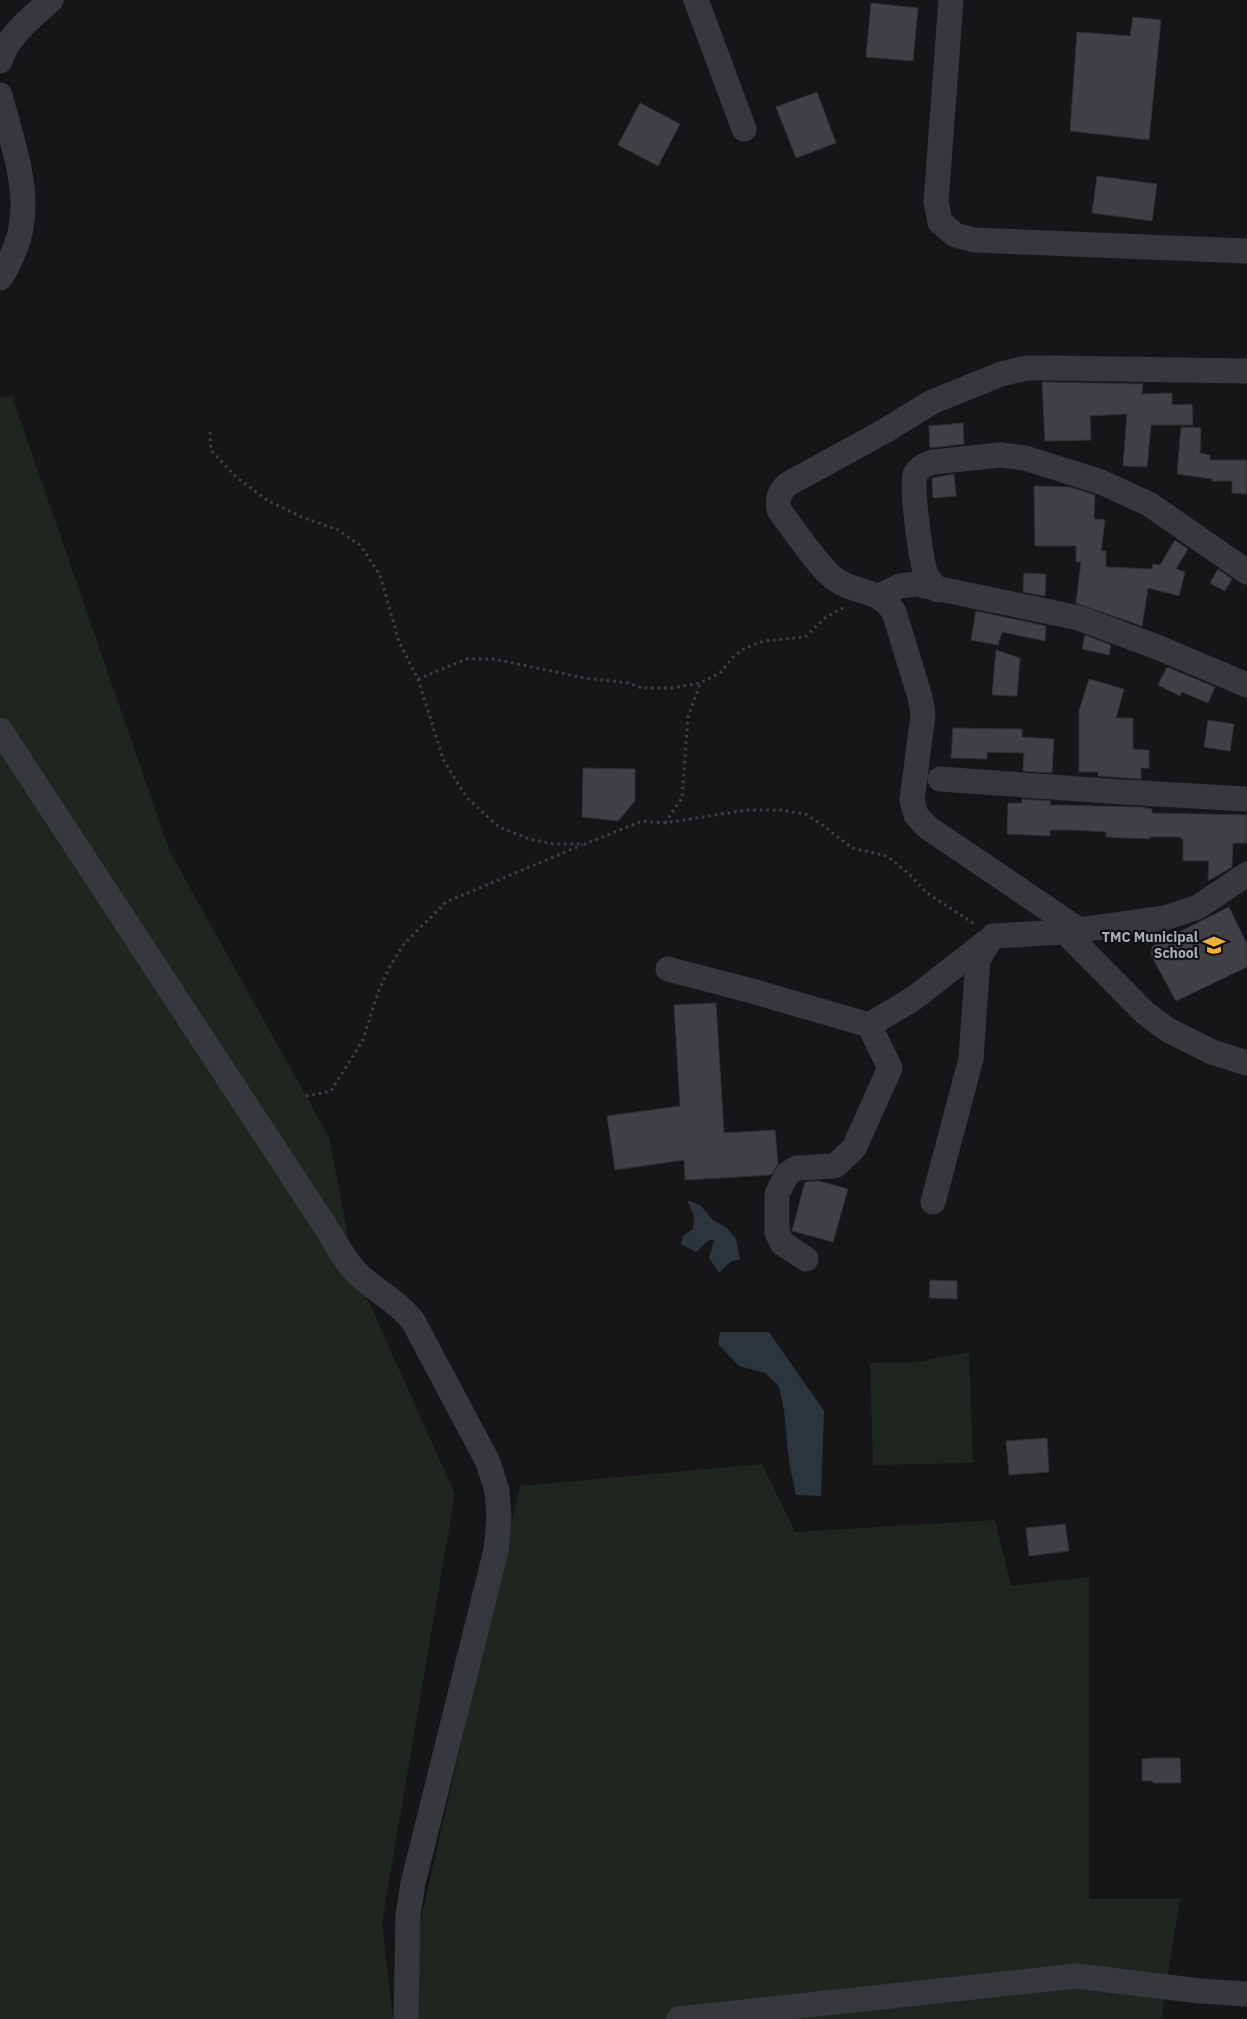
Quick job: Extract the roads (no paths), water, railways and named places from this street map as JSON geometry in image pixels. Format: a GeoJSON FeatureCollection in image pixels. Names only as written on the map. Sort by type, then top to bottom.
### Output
{"type":"FeatureCollection","features":[{"type":"Feature","properties":{"kind":"street"},"geometry":{"type":"LineString","coordinates":[[0,61],[4,47],[20,28],[50,0]]}},
{"type":"Feature","properties":{"kind":"street"},"geometry":{"type":"LineString","coordinates":[[696,0],[744,129]]}},
{"type":"Feature","properties":{"kind":"street"},"geometry":{"type":"LineString","coordinates":[[951,0],[936,202],[940,222],[955,235],[974,240],[1247,251]]}},
{"type":"Feature","properties":{"kind":"street"},"geometry":{"type":"LineString","coordinates":[[0,94],[24,189],[24,218],[17,248],[0,278]]}},
{"type":"Feature","properties":{"kind":"street"},"geometry":{"type":"LineString","coordinates":[[1247,371],[1026,368],[1001,374],[932,402],[883,432],[788,484],[780,492],[778,501],[779,510],[828,574],[848,586],[879,596],[888,603],[894,612],[920,697],[923,715],[912,800],[916,815],[927,827],[1072,931],[1145,1014],[1168,1030],[1212,1052],[1247,1063]]}},
{"type":"Feature","properties":{"kind":"street"},"geometry":{"type":"LineString","coordinates":[[938,590],[926,576],[913,487],[916,474],[923,466],[933,462],[1000,455],[1025,458],[1047,464],[1109,486],[1148,504],[1247,572]]}},
{"type":"Feature","properties":{"kind":"street"},"geometry":{"type":"LineString","coordinates":[[879,596],[900,586],[916,584],[1078,618],[1157,647],[1247,685]]}},
{"type":"Feature","properties":{"kind":"street"},"geometry":{"type":"LineString","coordinates":[[0,730],[320,1218],[342,1256],[359,1275],[402,1306],[413,1320],[488,1462],[497,1491],[500,1519],[496,1550],[412,1883],[408,1916],[406,2019]]}},
{"type":"Feature","properties":{"kind":"street"},"geometry":{"type":"LineString","coordinates":[[940,779],[1247,799]]}},
{"type":"Feature","properties":{"kind":"street"},"geometry":{"type":"LineString","coordinates":[[668,969],[869,1025],[913,999],[993,936],[1072,931],[1166,918],[1198,907],[1247,874]]}},
{"type":"Feature","properties":{"kind":"street"},"geometry":{"type":"LineString","coordinates":[[933,1202],[971,1059],[978,959],[993,936]]}},
{"type":"Feature","properties":{"kind":"street"},"geometry":{"type":"LineString","coordinates":[[806,1258],[782,1242],[777,1232],[778,1194],[787,1174],[797,1168],[835,1166],[854,1148],[890,1068],[869,1025]]}},
{"type":"Feature","properties":{"kind":"street"},"geometry":{"type":"LineString","coordinates":[[679,2019],[1076,1976],[1200,1991],[1247,1994]]}},
{"type":"Feature","properties":{"kind":"place","name":"TMC Municipal School"},"geometry":{"type":"Point","coordinates":[1214,945]}}]}
